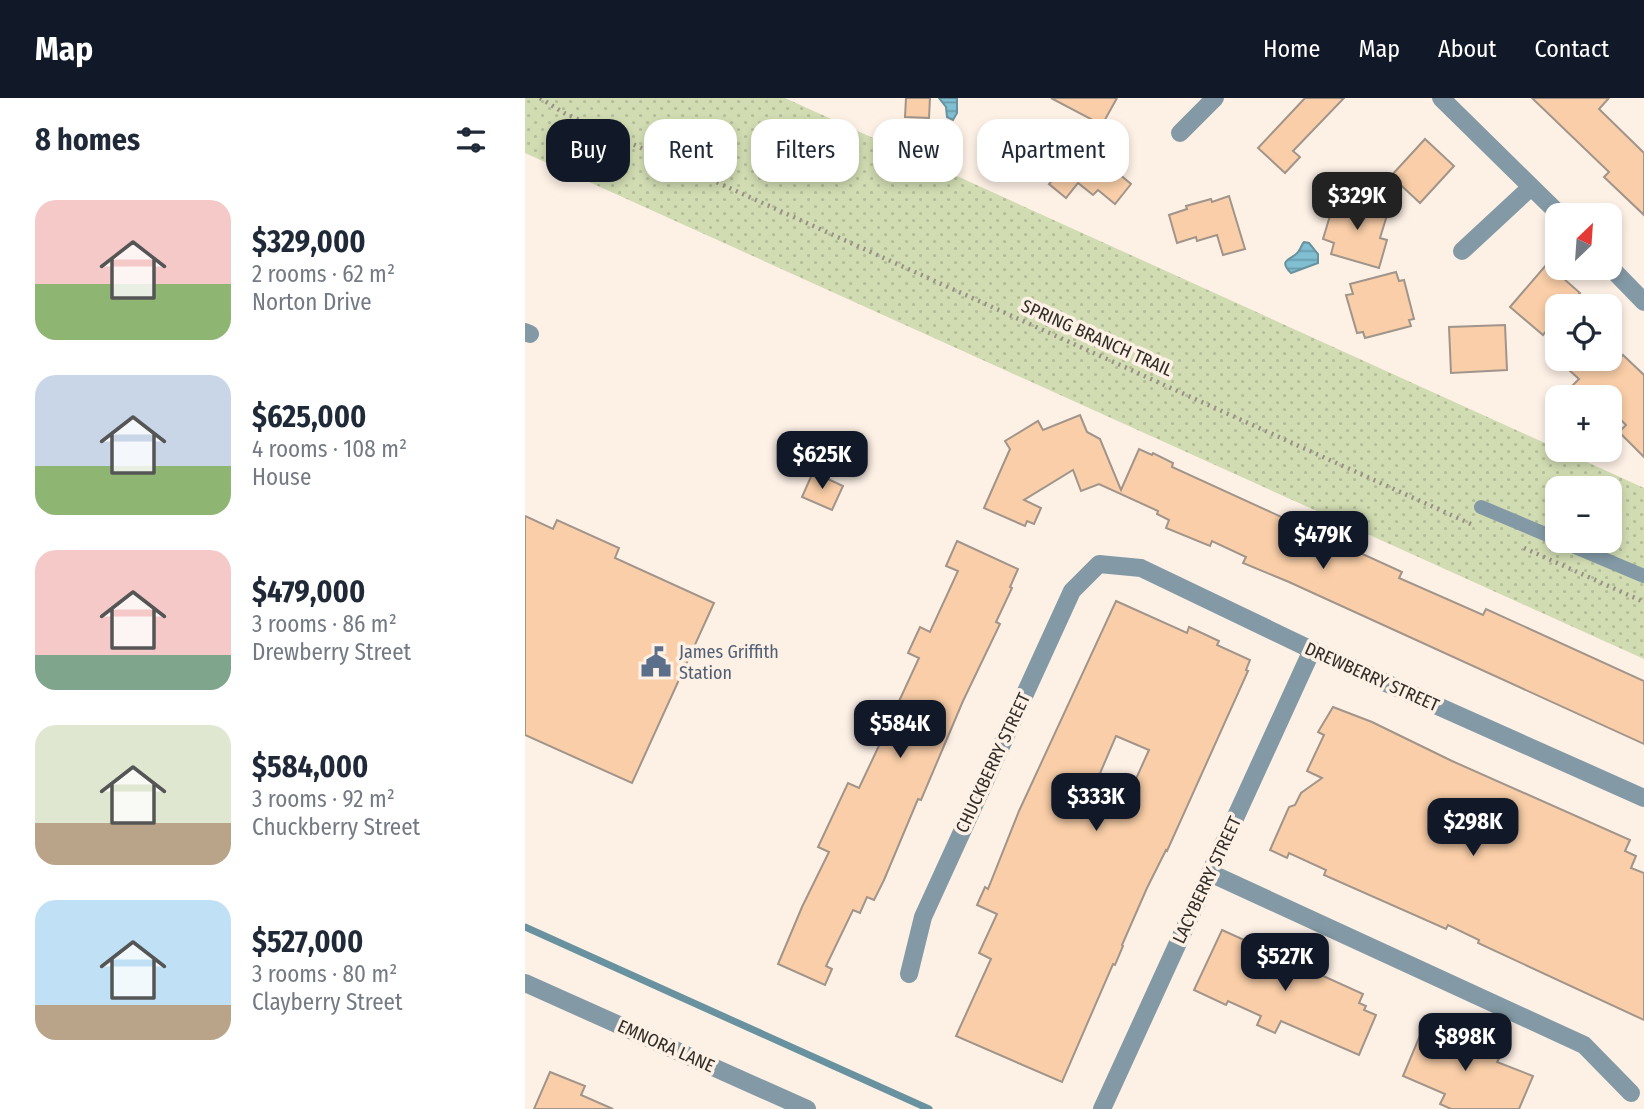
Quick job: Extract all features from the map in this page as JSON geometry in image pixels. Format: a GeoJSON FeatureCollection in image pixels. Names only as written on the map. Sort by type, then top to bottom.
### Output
{"type":"FeatureCollection","features":[{"type":"Feature","properties":{"kind":"street"},"geometry":{"type":"LineString","coordinates":[[1180,133],[1215,98]]}},
{"type":"Feature","properties":{"kind":"street"},"geometry":{"type":"LineString","coordinates":[[1441,98],[1548,203]]}},
{"type":"Feature","properties":{"kind":"street"},"geometry":{"type":"LineString","coordinates":[[1462,251],[1531,187]]}},
{"type":"Feature","properties":{"kind":"street"},"geometry":{"type":"LineString","coordinates":[[1622,279],[1644,302]]}},
{"type":"Feature","properties":{"kind":"street","name":"DREWBERRY STREET"},"geometry":{"type":"LineString","coordinates":[[1098,564],[1141,568],[1312,650],[1644,798]]}},
{"type":"Feature","properties":{"kind":"street","name":"CHUCKBERRY STREET"},"geometry":{"type":"LineString","coordinates":[[909,974],[923,917],[1066,603],[1072,591],[1098,564]]}},
{"type":"Feature","properties":{"kind":"street","name":"LACYBERRY STREET"},"geometry":{"type":"LineString","coordinates":[[1102,1109],[1312,650]]}},
{"type":"Feature","properties":{"kind":"street"},"geometry":{"type":"LineString","coordinates":[[1210,873],[1584,1045],[1631,1093]]}},
{"type":"Feature","properties":{"kind":"street","name":"EMNORA LANE"},"geometry":{"type":"LineString","coordinates":[[525,983],[807,1109]]}},
{"type":"Feature","properties":{"kind":"lane"},"geometry":{"type":"LineString","coordinates":[[1481,507],[1545,534]]}},
{"type":"Feature","properties":{"kind":"lane"},"geometry":{"type":"LineString","coordinates":[[1590,553],[1644,576]]}},
{"type":"Feature","properties":{"kind":"path","name":"SPRING BRANCH TRAIL"},"geometry":{"type":"LineString","coordinates":[[540,98],[549,106],[576,119],[1480,528]]}},
{"type":"Feature","properties":{"kind":"path"},"geometry":{"type":"LineString","coordinates":[[1518,545],[1644,602]]}},
{"type":"Feature","properties":{"kind":"green space"},"geometry":{"type":"Polygon","coordinates":[[[525,98],[785,98],[831,119],[751,119],[751,182],[859,182],[859,132],[873,138],[873,182],[963,182],[963,179],[1545,443],[1545,462],[1587,462],[1618,476],[1545,476],[1545,553],[1622,553],[1622,478],[1644,488],[1644,659],[589,182],[630,182],[630,119],[546,119],[546,162],[525,153],[525,98]]]}},
{"type":"Feature","properties":{"kind":"water"},"geometry":{"type":"Polygon","coordinates":[[[939,98],[957,98],[957,113],[954,119],[947,117],[946,107],[939,98]]]}},
{"type":"Feature","properties":{"kind":"water"},"geometry":{"type":"Polygon","coordinates":[[[1304,242],[1309,243],[1318,254],[1318,263],[1291,273],[1285,262],[1298,252],[1304,242]]]}},
{"type":"Feature","properties":{"kind":"building"},"geometry":{"type":"Polygon","coordinates":[[[906,98],[930,98],[929,118],[905,117],[906,98]]]}},
{"type":"Feature","properties":{"kind":"building"},"geometry":{"type":"Polygon","coordinates":[[[1051,98],[1117,98],[1105,119],[1091,119],[1051,98]]]}},
{"type":"Feature","properties":{"kind":"building"},"geometry":{"type":"Polygon","coordinates":[[[1305,98],[1344,98],[1293,151],[1300,157],[1285,173],[1258,148],[1305,98]]]}},
{"type":"Feature","properties":{"kind":"building"},"geometry":{"type":"Polygon","coordinates":[[[1532,98],[1609,98],[1599,109],[1644,153],[1644,215],[1604,177],[1609,172],[1532,98]]]}},
{"type":"Feature","properties":{"kind":"building"},"geometry":{"type":"Polygon","coordinates":[[[1425,139],[1454,166],[1420,203],[1391,176],[1425,139]]]}},
{"type":"Feature","properties":{"kind":"building"},"geometry":{"type":"Polygon","coordinates":[[[1051,182],[1129,182],[1131,184],[1115,204],[1098,190],[1093,195],[1078,183],[1066,198],[1049,184],[1051,182]]]}},
{"type":"Feature","properties":{"kind":"building"},"geometry":{"type":"Polygon","coordinates":[[[1229,196],[1245,249],[1223,255],[1217,235],[1197,241],[1196,237],[1177,243],[1169,215],[1187,209],[1186,206],[1229,196]]]}},
{"type":"Feature","properties":{"kind":"building"},"geometry":{"type":"Polygon","coordinates":[[[1336,196],[1388,212],[1380,238],[1387,240],[1379,268],[1331,254],[1334,243],[1323,239],[1336,196]]]}},
{"type":"Feature","properties":{"kind":"building"},"geometry":{"type":"Polygon","coordinates":[[[1545,266],[1545,280],[1565,280],[1580,293],[1545,294],[1543,335],[1510,307],[1545,266]]]}},
{"type":"Feature","properties":{"kind":"building"},"geometry":{"type":"Polygon","coordinates":[[[1396,272],[1399,281],[1404,280],[1414,319],[1409,320],[1411,326],[1365,338],[1363,332],[1357,333],[1346,295],[1353,294],[1350,284],[1396,272]]]}},
{"type":"Feature","properties":{"kind":"building"},"geometry":{"type":"Polygon","coordinates":[[[1505,325],[1507,370],[1451,373],[1449,327],[1505,325]]]}},
{"type":"Feature","properties":{"kind":"building"},"geometry":{"type":"Polygon","coordinates":[[[1622,356],[1644,375],[1644,457],[1622,435],[1622,429],[1626,425],[1622,421],[1622,385],[1573,385],[1579,379],[1570,371],[1622,371],[1622,356]]]}},
{"type":"Feature","properties":{"kind":"building"},"geometry":{"type":"Polygon","coordinates":[[[1080,415],[1087,432],[1100,439],[1121,490],[1139,449],[1152,455],[1153,453],[1173,463],[1172,467],[1402,572],[1399,578],[1483,615],[1486,609],[1644,681],[1644,744],[1243,563],[1246,557],[1212,541],[1210,546],[1166,528],[1169,520],[1157,514],[1158,511],[1099,484],[1081,491],[1073,470],[1024,500],[1041,508],[1034,524],[1027,521],[1025,526],[984,508],[1010,449],[1005,441],[1038,421],[1043,430],[1080,415]]]}},
{"type":"Feature","properties":{"kind":"building"},"geometry":{"type":"Polygon","coordinates":[[[813,472],[843,486],[832,510],[802,497],[813,472]]]}},
{"type":"Feature","properties":{"kind":"building"},"geometry":{"type":"Polygon","coordinates":[[[525,516],[553,529],[557,520],[619,548],[615,558],[714,603],[632,783],[525,735],[525,516]]]}},
{"type":"Feature","properties":{"kind":"building"},"geometry":{"type":"Polygon","coordinates":[[[957,541],[1018,569],[996,622],[1000,624],[963,701],[921,800],[918,799],[884,880],[874,900],[867,897],[860,913],[853,910],[826,966],[832,969],[825,985],[778,964],[829,852],[818,847],[848,783],[859,788],[884,735],[872,730],[883,705],[895,710],[919,658],[908,653],[920,627],[930,632],[958,571],[946,566],[957,541]]]}},
{"type":"Feature","properties":{"kind":"building"},"geometry":{"type":"Polygon","coordinates":[[[1116,601],[1187,633],[1189,627],[1219,641],[1217,645],[1250,660],[1246,670],[1248,671],[1167,851],[1147,888],[1062,1082],[956,1036],[991,959],[979,953],[997,914],[977,905],[985,887],[988,889],[1019,811],[1116,601]],[[1116,736],[1098,778],[1130,792],[1149,750],[1116,736]]]}},
{"type":"Feature","properties":{"kind":"building"},"geometry":{"type":"Polygon","coordinates":[[[1333,707],[1372,722],[1452,761],[1630,840],[1625,851],[1636,856],[1631,868],[1644,873],[1644,1020],[1478,943],[1479,940],[1448,925],[1446,929],[1324,875],[1326,870],[1289,853],[1287,858],[1270,850],[1289,807],[1295,805],[1301,793],[1322,778],[1307,771],[1324,735],[1318,732],[1333,707]]]}},
{"type":"Feature","properties":{"kind":"building"},"geometry":{"type":"Polygon","coordinates":[[[1222,930],[1363,994],[1359,1003],[1366,1006],[1364,1010],[1376,1015],[1359,1055],[1281,1021],[1275,1033],[1257,1025],[1261,1016],[1228,1001],[1226,1005],[1194,990],[1222,930]]]}},
{"type":"Feature","properties":{"kind":"building"},"geometry":{"type":"Polygon","coordinates":[[[1426,1021],[1491,1051],[1490,1055],[1499,1059],[1497,1062],[1533,1076],[1519,1109],[1451,1109],[1440,1104],[1445,1094],[1403,1076],[1426,1021]]]}},
{"type":"Feature","properties":{"kind":"building"},"geometry":{"type":"Polygon","coordinates":[[[550,1072],[585,1086],[581,1095],[613,1109],[534,1109],[550,1072]]]}},
{"type":"Feature","properties":{"kind":"waterway"},"geometry":{"type":"LineString","coordinates":[[525,927],[929,1109]]}},
{"type":"Feature","properties":{"kind":"place","name":"James Griffith Station"},"geometry":{"type":"Point","coordinates":[656,662]}}]}
